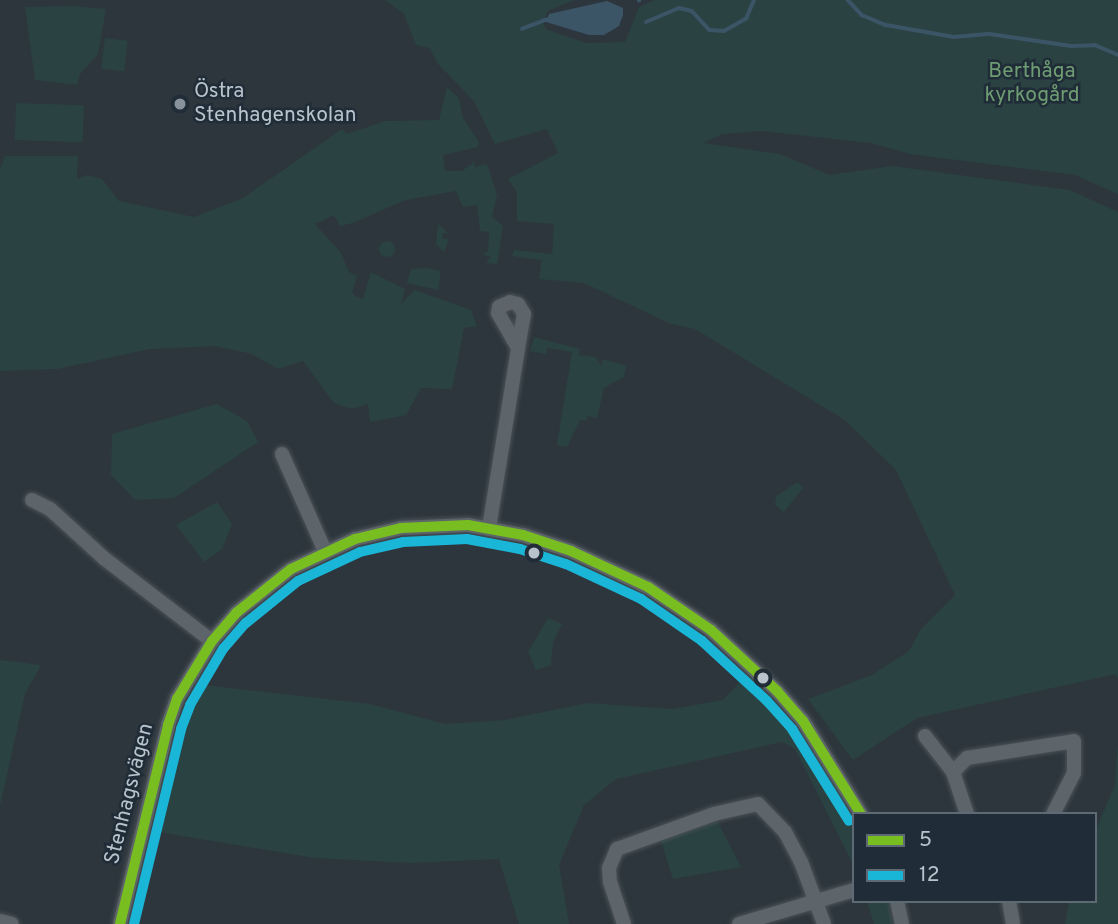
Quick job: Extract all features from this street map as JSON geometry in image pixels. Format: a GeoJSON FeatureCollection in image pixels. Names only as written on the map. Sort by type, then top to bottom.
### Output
{"type":"FeatureCollection","features":[{"type":"Feature","properties":{"kind":"street"},"geometry":{"type":"LineString","coordinates":[[489,528],[518,348]]}},
{"type":"Feature","properties":{"kind":"street"},"geometry":{"type":"LineString","coordinates":[[282,454],[326,551]]}},
{"type":"Feature","properties":{"kind":"street"},"geometry":{"type":"LineString","coordinates":[[32,500],[50,509],[105,559],[212,641]]}},
{"type":"Feature","properties":{"kind":"street","name":"Stenhagsvägen"},"geometry":{"type":"LineString","coordinates":[[120,924],[172,712],[212,641],[261,591],[326,551],[401,528],[489,528],[543,541],[617,571],[711,629],[778,691],[803,721],[860,812]]}},
{"type":"Feature","properties":{"kind":"street"},"geometry":{"type":"LineString","coordinates":[[925,736],[953,772],[966,812]]}},
{"type":"Feature","properties":{"kind":"street"},"geometry":{"type":"LineString","coordinates":[[953,772],[967,758],[1074,741],[1074,773],[1054,812]]}},
{"type":"Feature","properties":{"kind":"street"},"geometry":{"type":"LineString","coordinates":[[624,924],[610,882],[609,868],[617,849],[750,804],[764,806],[785,832],[824,924]]}},
{"type":"Feature","properties":{"kind":"street"},"geometry":{"type":"LineString","coordinates":[[739,924],[814,899],[852,890]]}},
{"type":"Feature","properties":{"kind":"street"},"geometry":{"type":"LineString","coordinates":[[897,903],[902,924]]}},
{"type":"Feature","properties":{"kind":"street"},"geometry":{"type":"LineString","coordinates":[[1011,903],[1013,924]]}},
{"type":"Feature","properties":{"kind":"street"},"geometry":{"type":"LineString","coordinates":[[0,921],[12,924]]}},
{"type":"Feature","properties":{"kind":"green space","name":"Berthåga kyrkogård"},"geometry":{"type":"Polygon","coordinates":[[[385,0],[574,0],[548,11],[543,23],[546,29],[585,43],[625,42],[639,7],[655,0],[1118,0],[1118,194],[1075,175],[910,154],[871,143],[761,131],[722,134],[703,143],[780,154],[829,175],[892,166],[1070,190],[1118,212],[1118,679],[1116,674],[917,718],[853,760],[808,699],[872,675],[909,651],[921,629],[955,595],[896,470],[845,420],[695,329],[671,324],[584,283],[539,279],[542,260],[512,256],[514,250],[552,254],[554,224],[517,221],[517,192],[508,179],[558,153],[547,129],[495,144],[474,101],[437,63],[430,48],[416,45],[404,14],[385,0]]]}},
{"type":"Feature","properties":{"kind":"green space"},"geometry":{"type":"Polygon","coordinates":[[[75,6],[106,9],[98,54],[80,74],[77,85],[35,80],[25,7],[75,6]]]}},
{"type":"Feature","properties":{"kind":"green space"},"geometry":{"type":"Polygon","coordinates":[[[105,38],[128,41],[124,72],[101,69],[105,38]]]}},
{"type":"Feature","properties":{"kind":"green space"},"geometry":{"type":"Polygon","coordinates":[[[447,87],[459,98],[463,118],[479,142],[478,147],[443,155],[445,171],[462,171],[474,162],[475,167],[487,164],[497,195],[492,217],[503,226],[497,264],[486,263],[491,256],[482,255],[488,251],[489,232],[480,231],[477,205],[463,207],[456,191],[405,200],[353,223],[340,226],[334,215],[315,224],[341,253],[349,272],[357,276],[352,292],[355,296],[363,299],[371,272],[405,289],[401,304],[415,290],[471,310],[477,326],[464,328],[452,389],[421,388],[406,415],[370,422],[368,404],[352,409],[334,403],[303,361],[278,369],[252,354],[215,346],[150,349],[57,369],[0,371],[0,169],[5,156],[78,156],[77,179],[87,175],[102,179],[119,201],[194,217],[243,198],[342,129],[347,134],[385,121],[439,120],[447,87]]]}},
{"type":"Feature","properties":{"kind":"green space"},"geometry":{"type":"Polygon","coordinates":[[[16,103],[84,105],[83,142],[15,140],[16,103]]]}},
{"type":"Feature","properties":{"kind":"green space"},"geometry":{"type":"Polygon","coordinates":[[[438,224],[448,233],[442,234],[443,239],[449,239],[444,252],[436,244],[438,224]]]}},
{"type":"Feature","properties":{"kind":"green space"},"geometry":{"type":"Polygon","coordinates":[[[387,241],[393,243],[393,255],[387,257],[381,255],[379,249],[381,243],[387,241]]]}},
{"type":"Feature","properties":{"kind":"green space"},"geometry":{"type":"Polygon","coordinates":[[[411,269],[441,271],[438,290],[407,283],[411,269]]]}},
{"type":"Feature","properties":{"kind":"green space"},"geometry":{"type":"Polygon","coordinates":[[[534,337],[580,349],[579,355],[596,357],[601,366],[603,359],[626,366],[624,377],[604,388],[597,418],[588,416],[586,421],[580,420],[567,447],[557,445],[572,352],[547,348],[546,354],[530,351],[534,337]]]}},
{"type":"Feature","properties":{"kind":"green space"},"geometry":{"type":"Polygon","coordinates":[[[217,404],[247,421],[258,442],[174,498],[135,500],[111,475],[112,434],[217,404]]]}},
{"type":"Feature","properties":{"kind":"green space"},"geometry":{"type":"Polygon","coordinates":[[[798,482],[803,488],[784,512],[775,505],[776,496],[798,482]]]}},
{"type":"Feature","properties":{"kind":"green space"},"geometry":{"type":"Polygon","coordinates":[[[217,502],[232,524],[222,549],[204,562],[176,525],[217,502]]]}},
{"type":"Feature","properties":{"kind":"green space"},"geometry":{"type":"Polygon","coordinates":[[[548,618],[562,624],[553,642],[551,665],[536,670],[528,652],[548,618]]]}},
{"type":"Feature","properties":{"kind":"green space"},"geometry":{"type":"Polygon","coordinates":[[[0,660],[41,665],[25,694],[0,806],[0,660]]]}},
{"type":"Feature","properties":{"kind":"green space"},"geometry":{"type":"Polygon","coordinates":[[[749,672],[809,742],[852,813],[852,862],[795,749],[782,742],[616,779],[584,805],[559,865],[569,924],[519,924],[499,859],[410,863],[315,858],[153,831],[178,725],[196,684],[370,704],[445,724],[504,720],[588,703],[672,709],[723,700],[749,672]]]}},
{"type":"Feature","properties":{"kind":"green space"},"geometry":{"type":"Polygon","coordinates":[[[1118,741],[1118,924],[1065,924],[1069,903],[1097,903],[1097,827],[1115,785],[1118,741]]]}},
{"type":"Feature","properties":{"kind":"green space"},"geometry":{"type":"Polygon","coordinates":[[[717,821],[741,867],[673,879],[660,838],[717,821]]]}},
{"type":"Feature","properties":{"kind":"green space"},"geometry":{"type":"Polygon","coordinates":[[[868,903],[888,903],[893,924],[874,924],[868,903]]]}},
{"type":"Feature","properties":{"kind":"water"},"geometry":{"type":"Polygon","coordinates":[[[607,1],[623,8],[623,15],[619,26],[604,35],[589,35],[546,22],[549,14],[607,1]]]}},
{"type":"Feature","properties":{"kind":"waterway"},"geometry":{"type":"LineString","coordinates":[[646,22],[679,8],[692,11],[710,30],[724,31],[746,19],[754,0]]}},
{"type":"Feature","properties":{"kind":"waterway"},"geometry":{"type":"LineString","coordinates":[[848,0],[862,15],[886,25],[954,37],[990,34],[1071,46],[1095,45],[1118,55]]}},
{"type":"Feature","properties":{"kind":"waterway"},"geometry":{"type":"LineString","coordinates":[[522,29],[546,20]]}},
{"type":"Feature","properties":{"kind":"transit line","name":"5"},"geometry":{"type":"LineString","coordinates":[[120,924],[168,725],[177,699],[212,641],[236,613],[291,569],[355,539],[401,528],[468,525],[523,535],[571,551],[648,587],[711,630],[777,691],[803,721],[860,812]]}},
{"type":"Feature","properties":{"kind":"transit line","name":"12"},"geometry":{"type":"LineString","coordinates":[[134,924],[181,729],[190,705],[223,649],[246,623],[298,581],[360,552],[403,542],[467,539],[520,549],[566,564],[641,599],[702,641],[767,701],[792,729],[849,821]]}},
{"type":"Feature","properties":{"kind":"place","name":"Östra Stenhagenskolan"},"geometry":{"type":"Point","coordinates":[180,104]}}]}
